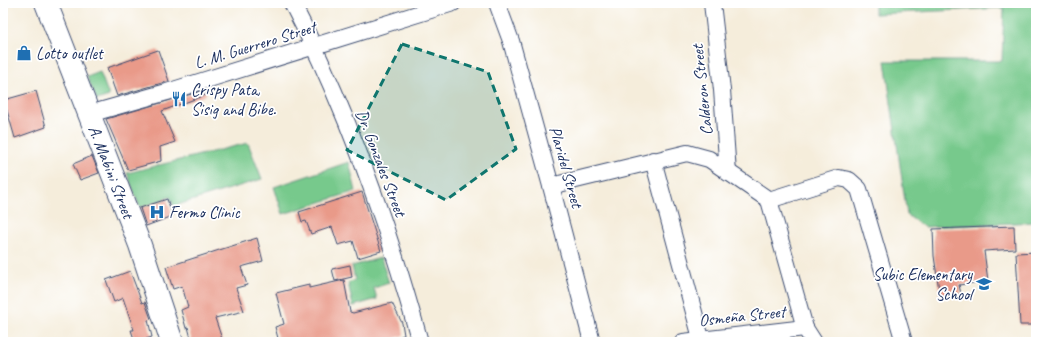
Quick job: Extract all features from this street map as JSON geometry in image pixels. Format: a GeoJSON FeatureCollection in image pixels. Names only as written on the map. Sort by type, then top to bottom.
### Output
{"type":"FeatureCollection","features":[{"type":"Feature","properties":{"kind":"main road","name":"A. Mabini Street"},"geometry":{"type":"LineString","coordinates":[[46,3],[140,245],[172,342]]}},
{"type":"Feature","properties":{"kind":"street","name":"Dr. Gonzales Street"},"geometry":{"type":"LineString","coordinates":[[292,3],[315,47],[361,160],[408,298],[420,342]]}},
{"type":"Feature","properties":{"kind":"street","name":"L. M. Guerrero Street"},"geometry":{"type":"LineString","coordinates":[[89,114],[315,47],[454,3]]}},
{"type":"Feature","properties":{"kind":"street","name":"Plaridel Street"},"geometry":{"type":"LineString","coordinates":[[497,3],[511,41],[592,342]]}},
{"type":"Feature","properties":{"kind":"street","name":"Calderon Street"},"geometry":{"type":"LineString","coordinates":[[712,3],[722,90],[728,173]]}},
{"type":"Feature","properties":{"kind":"street"},"geometry":{"type":"LineString","coordinates":[[551,186],[653,160],[687,153],[709,159],[770,200],[805,328],[814,342]]}},
{"type":"Feature","properties":{"kind":"street"},"geometry":{"type":"LineString","coordinates":[[653,160],[702,341]]}},
{"type":"Feature","properties":{"kind":"street"},"geometry":{"type":"LineString","coordinates":[[770,200],[839,178],[849,180],[859,189],[904,342]]}},
{"type":"Feature","properties":{"kind":"street","name":"Osmeña Street"},"geometry":{"type":"LineString","coordinates":[[683,342],[805,328]]}},
{"type":"Feature","properties":{"kind":"highlighted area"},"geometry":{"type":"Polygon","coordinates":[[[402,44],[488,72],[516,149],[446,200],[347,150],[402,44]]]}},
{"type":"Feature","properties":{"kind":"green space"},"geometry":{"type":"Polygon","coordinates":[[[875,3],[1036,3],[1036,222],[924,227],[907,215],[885,61],[1002,61],[1004,8],[875,14],[875,3]]]}},
{"type":"Feature","properties":{"kind":"green space"},"geometry":{"type":"Polygon","coordinates":[[[100,72],[109,96],[97,100],[87,77],[100,72]]]}},
{"type":"Feature","properties":{"kind":"green space"},"geometry":{"type":"Polygon","coordinates":[[[248,143],[262,179],[174,206],[170,197],[140,208],[127,173],[248,143]]]}},
{"type":"Feature","properties":{"kind":"green space"},"geometry":{"type":"Polygon","coordinates":[[[349,162],[356,191],[283,214],[274,187],[349,162]]]}},
{"type":"Feature","properties":{"kind":"green space"},"geometry":{"type":"Polygon","coordinates":[[[381,258],[389,283],[374,288],[377,299],[353,306],[348,283],[355,280],[352,266],[381,258]]]}},
{"type":"Feature","properties":{"kind":"building"},"geometry":{"type":"Polygon","coordinates":[[[158,50],[169,81],[117,96],[107,68],[158,50]]]}},
{"type":"Feature","properties":{"kind":"building"},"geometry":{"type":"Polygon","coordinates":[[[205,90],[206,95],[162,111],[175,142],[160,147],[161,161],[128,170],[106,119],[205,90]]]}},
{"type":"Feature","properties":{"kind":"building"},"geometry":{"type":"Polygon","coordinates":[[[36,91],[46,127],[15,138],[4,100],[36,91]]]}},
{"type":"Feature","properties":{"kind":"building"},"geometry":{"type":"Polygon","coordinates":[[[92,156],[99,173],[80,180],[73,164],[92,156]]]}},
{"type":"Feature","properties":{"kind":"building"},"geometry":{"type":"Polygon","coordinates":[[[362,192],[381,251],[358,258],[353,241],[338,245],[332,227],[311,234],[306,221],[302,222],[299,212],[362,192]]]}},
{"type":"Feature","properties":{"kind":"building","name":"Fermo Clinic"},"geometry":{"type":"Polygon","coordinates":[[[167,199],[173,216],[146,226],[140,208],[167,199]]]}},
{"type":"Feature","properties":{"kind":"building"},"geometry":{"type":"Polygon","coordinates":[[[1014,226],[1015,249],[984,251],[988,281],[959,285],[961,294],[940,297],[934,256],[933,229],[1014,226]]]}},
{"type":"Feature","properties":{"kind":"building"},"geometry":{"type":"Polygon","coordinates":[[[257,238],[263,261],[241,267],[247,285],[236,288],[244,311],[215,318],[223,342],[192,342],[181,310],[188,307],[182,286],[173,289],[166,267],[257,238]]]}},
{"type":"Feature","properties":{"kind":"building"},"geometry":{"type":"Polygon","coordinates":[[[1036,252],[1036,325],[1020,325],[1016,253],[1036,252]]]}},
{"type":"Feature","properties":{"kind":"building"},"geometry":{"type":"Polygon","coordinates":[[[350,265],[352,277],[335,281],[332,269],[350,265]]]}},
{"type":"Feature","properties":{"kind":"building"},"geometry":{"type":"Polygon","coordinates":[[[130,271],[142,303],[145,302],[151,319],[148,320],[152,337],[146,339],[147,342],[135,342],[131,330],[134,330],[123,298],[114,302],[106,280],[130,271]]]}},
{"type":"Feature","properties":{"kind":"building"},"geometry":{"type":"Polygon","coordinates":[[[344,280],[350,312],[353,313],[392,303],[402,323],[404,335],[385,342],[383,339],[370,342],[279,342],[275,327],[284,324],[276,293],[309,285],[309,288],[344,280]]]}},
{"type":"Feature","properties":{"kind":"place","name":"Lotto outlet"},"geometry":{"type":"Point","coordinates":[24,53]}},
{"type":"Feature","properties":{"kind":"place","name":"Crispy Pata, Sisig and Bibe."},"geometry":{"type":"Point","coordinates":[179,99]}},
{"type":"Feature","properties":{"kind":"place","name":"Fermo Clinic"},"geometry":{"type":"Point","coordinates":[157,212]}},
{"type":"Feature","properties":{"kind":"place","name":"Subic Elementary School"},"geometry":{"type":"Point","coordinates":[984,284]}}]}
